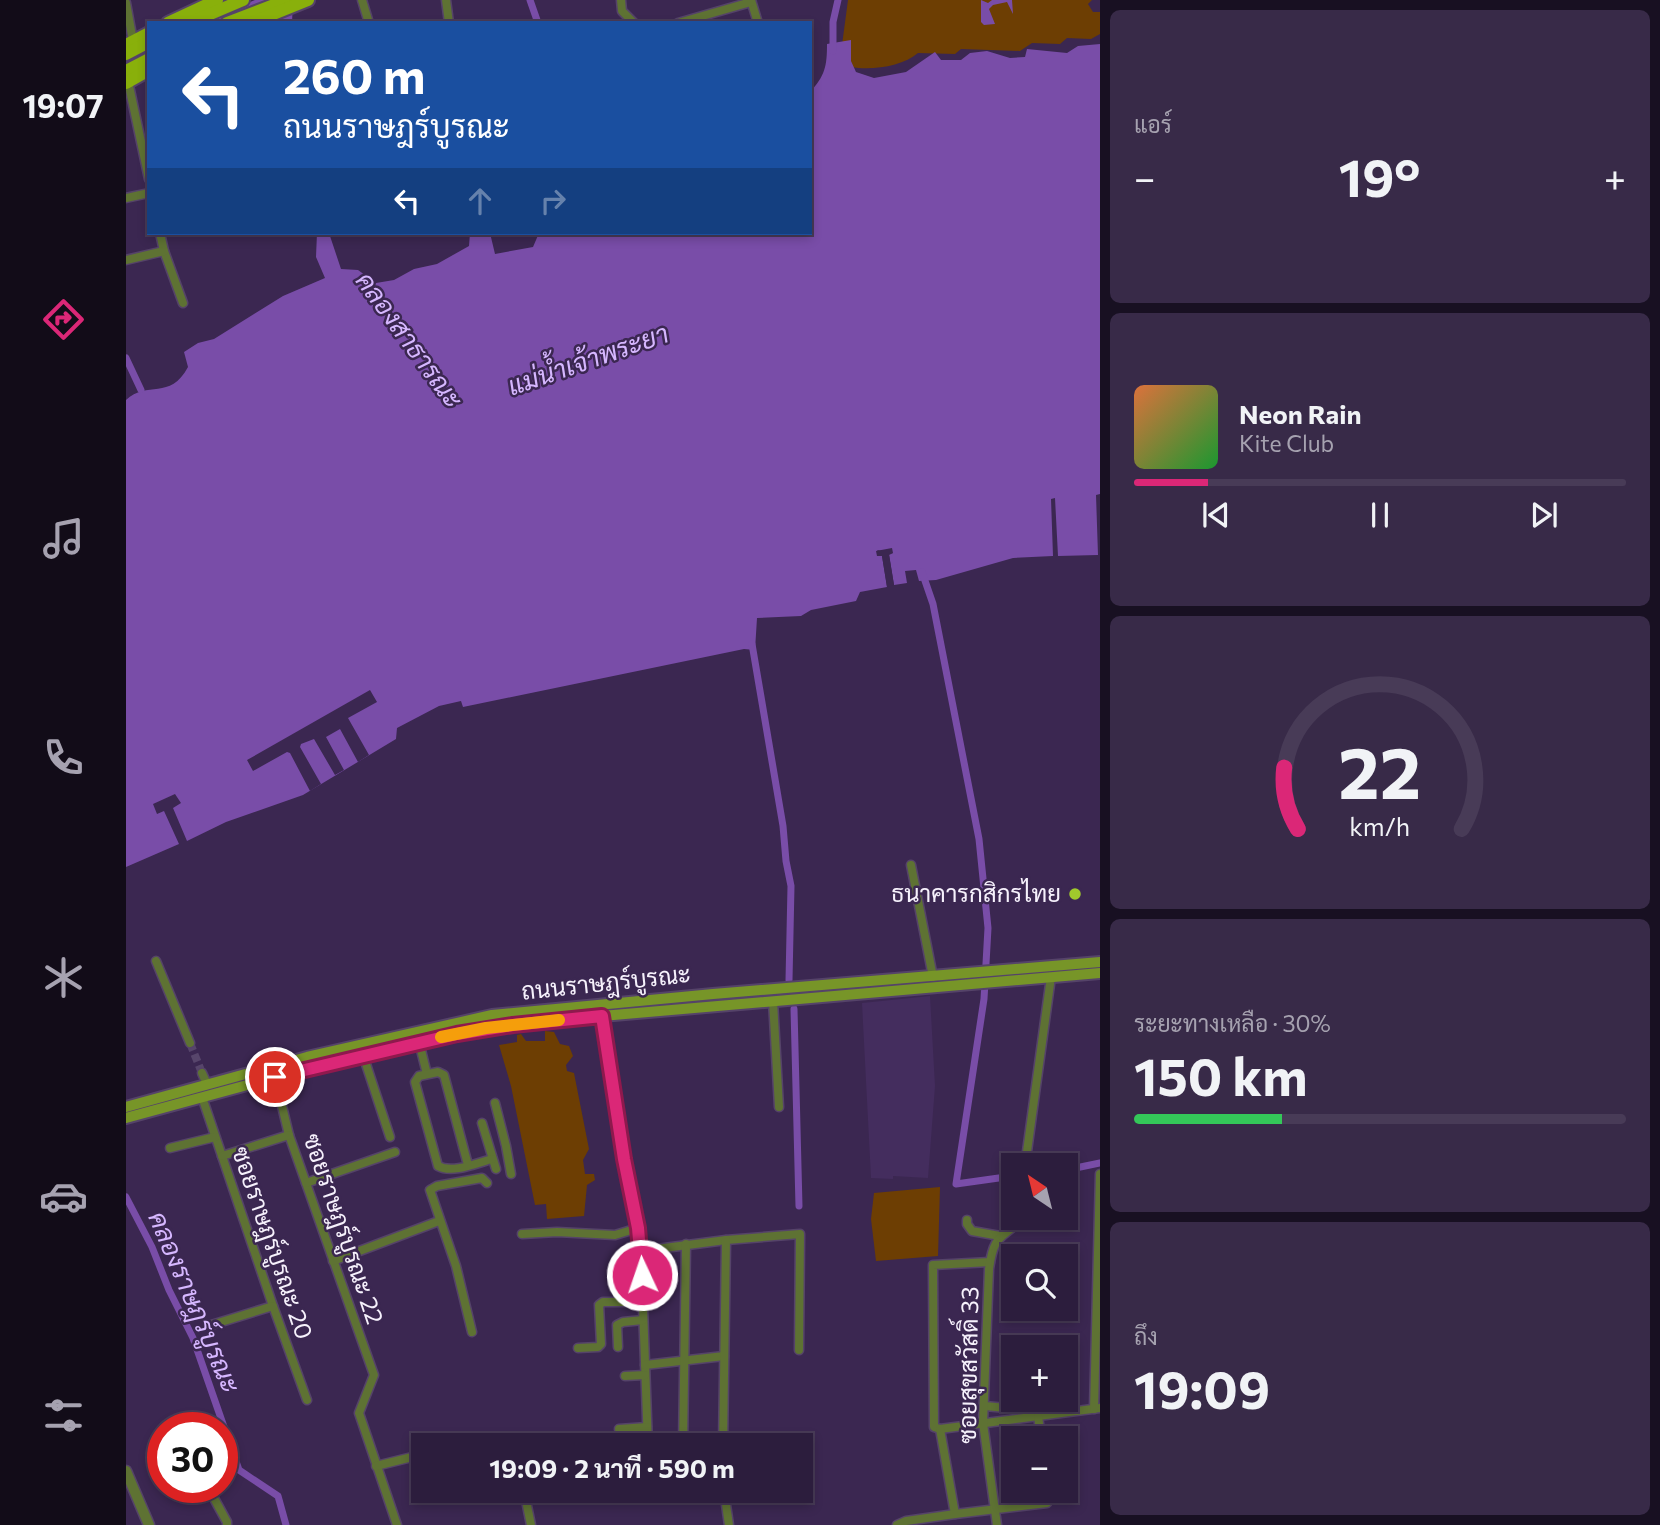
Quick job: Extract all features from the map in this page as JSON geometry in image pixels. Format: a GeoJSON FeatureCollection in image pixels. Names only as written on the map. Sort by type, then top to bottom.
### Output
{"type":"FeatureCollection","features":[{"type":"Feature","properties":{"kind":"main road"},"geometry":{"type":"LineString","coordinates":[[172,21],[217,0]]}},
{"type":"Feature","properties":{"kind":"main road"},"geometry":{"type":"LineString","coordinates":[[194,21],[243,0]]}},
{"type":"Feature","properties":{"kind":"main road"},"geometry":{"type":"LineString","coordinates":[[233,21],[289,3],[308,0]]}},
{"type":"Feature","properties":{"kind":"main road"},"geometry":{"type":"LineString","coordinates":[[256,21],[277,12],[289,3]]}},
{"type":"Feature","properties":{"kind":"main road"},"geometry":{"type":"LineString","coordinates":[[130,43],[147,34]]}},
{"type":"Feature","properties":{"kind":"main road"},"geometry":{"type":"LineString","coordinates":[[126,54],[147,43]]}},
{"type":"Feature","properties":{"kind":"main road"},"geometry":{"type":"LineString","coordinates":[[127,78],[147,61]]}},
{"type":"Feature","properties":{"kind":"main road"},"geometry":{"type":"LineString","coordinates":[[127,78],[147,71]]}},
{"type":"Feature","properties":{"kind":"main road","name":"ถนนราษฎร์บูรณะ"},"geometry":{"type":"LineString","coordinates":[[127,1114],[363,1055],[486,1028],[773,1001],[1100,962]]}},
{"type":"Feature","properties":{"kind":"main road","name":"ถนนราษฎร์บูรณะ"},"geometry":{"type":"LineString","coordinates":[[127,1114],[204,1079],[492,1015],[933,976],[1051,977],[1100,973]]}},
{"type":"Feature","properties":{"kind":"street"},"geometry":{"type":"LineString","coordinates":[[362,0],[368,21]]}},
{"type":"Feature","properties":{"kind":"street"},"geometry":{"type":"LineString","coordinates":[[446,0],[449,21]]}},
{"type":"Feature","properties":{"kind":"street"},"geometry":{"type":"LineString","coordinates":[[621,0],[622,11],[632,21]]}},
{"type":"Feature","properties":{"kind":"street"},"geometry":{"type":"LineString","coordinates":[[694,21],[751,1],[757,21]]}},
{"type":"Feature","properties":{"kind":"street"},"geometry":{"type":"LineString","coordinates":[[126,3],[130,43]]}},
{"type":"Feature","properties":{"kind":"street"},"geometry":{"type":"LineString","coordinates":[[127,78],[147,170]]}},
{"type":"Feature","properties":{"kind":"street"},"geometry":{"type":"LineString","coordinates":[[126,198],[147,193]]}},
{"type":"Feature","properties":{"kind":"street"},"geometry":{"type":"LineString","coordinates":[[160,235],[163,251],[183,303]]}},
{"type":"Feature","properties":{"kind":"street"},"geometry":{"type":"LineString","coordinates":[[126,260],[163,251]]}},
{"type":"Feature","properties":{"kind":"street"},"geometry":{"type":"LineString","coordinates":[[911,865],[933,976]]}},
{"type":"Feature","properties":{"kind":"street"},"geometry":{"type":"LineString","coordinates":[[156,961],[190,1043]]}},
{"type":"Feature","properties":{"kind":"street"},"geometry":{"type":"LineString","coordinates":[[1027,1153],[1051,977]]}},
{"type":"Feature","properties":{"kind":"street"},"geometry":{"type":"LineString","coordinates":[[773,1001],[779,1107]]}},
{"type":"Feature","properties":{"kind":"street"},"geometry":{"type":"LineString","coordinates":[[602,1016],[641,1251],[647,1433]]}},
{"type":"Feature","properties":{"kind":"street"},"geometry":{"type":"LineString","coordinates":[[419,1042],[427,1074]]}},
{"type":"Feature","properties":{"kind":"street"},"geometry":{"type":"LineString","coordinates":[[363,1055],[390,1138]]}},
{"type":"Feature","properties":{"kind":"street"},"geometry":{"type":"LineString","coordinates":[[468,1165],[444,1075],[438,1072],[419,1076],[415,1082],[438,1166],[443,1169],[468,1165],[492,1159]]}},
{"type":"Feature","properties":{"kind":"street","name":"ซอยราษฎร์บูรณะ 22"},"geometry":{"type":"LineString","coordinates":[[275,1077],[289,1135],[374,1375],[359,1413],[397,1525]]}},
{"type":"Feature","properties":{"kind":"street","name":"ซอยราษฎร์บูรณะ 20"},"geometry":{"type":"LineString","coordinates":[[202,1097],[272,1306],[307,1400]]}},
{"type":"Feature","properties":{"kind":"street"},"geometry":{"type":"LineString","coordinates":[[495,1103],[511,1174]]}},
{"type":"Feature","properties":{"kind":"street"},"geometry":{"type":"LineString","coordinates":[[482,1123],[496,1169]]}},
{"type":"Feature","properties":{"kind":"street"},"geometry":{"type":"LineString","coordinates":[[222,1156],[289,1135]]}},
{"type":"Feature","properties":{"kind":"street"},"geometry":{"type":"LineString","coordinates":[[170,1148],[215,1137]]}},
{"type":"Feature","properties":{"kind":"street"},"geometry":{"type":"LineString","coordinates":[[306,1183],[395,1152]]}},
{"type":"Feature","properties":{"kind":"street"},"geometry":{"type":"LineString","coordinates":[[990,1262],[933,1265],[932,1424],[940,1429],[1097,1408],[1100,1174]]}},
{"type":"Feature","properties":{"kind":"street"},"geometry":{"type":"LineString","coordinates":[[472,1332],[456,1266],[439,1221],[431,1188],[482,1178],[487,1183]]}},
{"type":"Feature","properties":{"kind":"street"},"geometry":{"type":"LineString","coordinates":[[967,1220],[972,1231],[1000,1236],[1008,1230]]}},
{"type":"Feature","properties":{"kind":"street"},"geometry":{"type":"LineString","coordinates":[[333,1261],[439,1221]]}},
{"type":"Feature","properties":{"kind":"street"},"geometry":{"type":"LineString","coordinates":[[522,1234],[615,1235],[638,1228]]}},
{"type":"Feature","properties":{"kind":"street"},"geometry":{"type":"LineString","coordinates":[[641,1251],[686,1244],[800,1234],[799,1350]]}},
{"type":"Feature","properties":{"kind":"street","name":"ซอยสุขสวัสดิ์ 33"},"geometry":{"type":"LineString","coordinates":[[997,1525],[983,1423],[990,1262],[993,1247],[1000,1236]]}},
{"type":"Feature","properties":{"kind":"street"},"geometry":{"type":"LineString","coordinates":[[723,1433],[726,1240]]}},
{"type":"Feature","properties":{"kind":"street"},"geometry":{"type":"LineString","coordinates":[[683,1433],[686,1244]]}},
{"type":"Feature","properties":{"kind":"street"},"geometry":{"type":"LineString","coordinates":[[578,1348],[598,1347],[601,1344],[599,1305],[603,1302],[643,1303]]}},
{"type":"Feature","properties":{"kind":"street"},"geometry":{"type":"LineString","coordinates":[[208,1326],[272,1306]]}},
{"type":"Feature","properties":{"kind":"street"},"geometry":{"type":"LineString","coordinates":[[618,1347],[617,1325],[643,1320]]}},
{"type":"Feature","properties":{"kind":"street"},"geometry":{"type":"LineString","coordinates":[[645,1365],[724,1356]]}},
{"type":"Feature","properties":{"kind":"street"},"geometry":{"type":"LineString","coordinates":[[625,1376],[645,1375]]}},
{"type":"Feature","properties":{"kind":"street"},"geometry":{"type":"LineString","coordinates":[[985,1406],[1001,1408]]}},
{"type":"Feature","properties":{"kind":"street"},"geometry":{"type":"LineString","coordinates":[[1038,1416],[1039,1426]]}},
{"type":"Feature","properties":{"kind":"street"},"geometry":{"type":"LineString","coordinates":[[619,1429],[647,1427]]}},
{"type":"Feature","properties":{"kind":"street"},"geometry":{"type":"LineString","coordinates":[[940,1429],[955,1514]]}},
{"type":"Feature","properties":{"kind":"street"},"geometry":{"type":"LineString","coordinates":[[376,1466],[411,1457]]}},
{"type":"Feature","properties":{"kind":"street"},"geometry":{"type":"LineString","coordinates":[[126,1471],[149,1525]]}},
{"type":"Feature","properties":{"kind":"street"},"geometry":{"type":"LineString","coordinates":[[217,1503],[227,1522],[226,1525]]}},
{"type":"Feature","properties":{"kind":"street"},"geometry":{"type":"LineString","coordinates":[[526,1503],[531,1525]]}},
{"type":"Feature","properties":{"kind":"street"},"geometry":{"type":"LineString","coordinates":[[726,1503],[729,1525]]}},
{"type":"Feature","properties":{"kind":"street"},"geometry":{"type":"LineString","coordinates":[[897,1525],[906,1521],[1047,1503]]}},
{"type":"Feature","properties":{"kind":"shaded area"},"geometry":{"type":"Polygon","coordinates":[[[848,0],[1092,0],[1088,4],[1093,12],[1100,12],[1100,34],[1091,39],[1067,38],[1060,44],[1032,43],[1020,51],[961,49],[955,54],[918,53],[887,66],[851,67],[842,45],[848,0]]]}},
{"type":"Feature","properties":{"kind":"shaded area"},"geometry":{"type":"Polygon","coordinates":[[[930,996],[935,1086],[928,1178],[871,1178],[862,1003],[930,996]]]}},
{"type":"Feature","properties":{"kind":"shaded area"},"geometry":{"type":"Polygon","coordinates":[[[545,1031],[554,1032],[560,1044],[569,1046],[573,1056],[566,1065],[567,1071],[574,1073],[589,1149],[583,1160],[585,1174],[594,1174],[595,1180],[587,1185],[584,1216],[547,1219],[546,1204],[535,1205],[511,1086],[499,1045],[517,1042],[517,1035],[521,1034],[526,1041],[545,1041],[545,1031]]]}},
{"type":"Feature","properties":{"kind":"shaded area"},"geometry":{"type":"Polygon","coordinates":[[[940,1187],[938,1256],[876,1261],[871,1219],[874,1193],[940,1187]]]}},
{"type":"Feature","properties":{"kind":"water"},"geometry":{"type":"Polygon","coordinates":[[[981,0],[988,3],[992,0],[1012,0],[1013,14],[1007,2],[993,5],[989,9],[995,24],[984,25],[981,22],[981,0]]]}},
{"type":"Feature","properties":{"kind":"water","name":"แม่น้ำเจ้าพระยา"},"geometry":{"type":"Polygon","coordinates":[[[851,40],[851,61],[856,72],[874,78],[906,72],[935,52],[941,60],[961,60],[970,53],[987,51],[1010,58],[1025,57],[1027,49],[1067,53],[1078,46],[1100,44],[1100,494],[1096,495],[1098,555],[1058,556],[1055,498],[1051,499],[1053,556],[1013,558],[936,580],[919,581],[916,570],[905,571],[907,583],[894,585],[889,554],[893,553],[877,550],[882,556],[887,587],[860,592],[856,601],[811,610],[801,616],[757,618],[755,650],[744,649],[463,707],[461,701],[439,706],[397,728],[396,739],[303,795],[226,822],[187,841],[173,808],[181,803],[175,794],[153,804],[157,814],[164,811],[179,844],[126,867],[126,400],[142,391],[174,384],[188,367],[184,352],[198,343],[214,339],[283,296],[325,278],[316,257],[317,235],[330,235],[341,269],[358,270],[376,283],[394,280],[414,269],[437,264],[469,246],[470,235],[490,235],[495,254],[533,247],[538,235],[812,235],[812,90],[824,70],[827,44],[851,40]]]}},
{"type":"Feature","properties":{"kind":"pier"},"geometry":{"type":"Polygon","coordinates":[[[892,548],[893,553],[889,555],[894,585],[887,587],[882,556],[877,556],[876,551],[892,548]]]}},
{"type":"Feature","properties":{"kind":"pier"},"geometry":{"type":"Polygon","coordinates":[[[370,690],[377,702],[348,718],[369,755],[358,762],[340,729],[326,737],[344,770],[335,775],[314,739],[301,744],[300,747],[321,784],[310,791],[290,753],[287,752],[253,771],[247,760],[370,690]]]}},
{"type":"Feature","properties":{"kind":"waterway"},"geometry":{"type":"LineString","coordinates":[[214,21],[264,0]]}},
{"type":"Feature","properties":{"kind":"waterway","name":"คลองสาธารณะ"},"geometry":{"type":"LineString","coordinates":[[286,21],[287,0]]}},
{"type":"Feature","properties":{"kind":"waterway"},"geometry":{"type":"LineString","coordinates":[[530,0],[537,21]]}},
{"type":"Feature","properties":{"kind":"waterway"},"geometry":{"type":"LineString","coordinates":[[833,51],[833,22],[838,0]]}},
{"type":"Feature","properties":{"kind":"waterway"},"geometry":{"type":"LineString","coordinates":[[126,358],[141,390]]}},
{"type":"Feature","properties":{"kind":"waterway"},"geometry":{"type":"LineString","coordinates":[[922,572],[933,604],[979,839],[988,928],[984,999],[956,1184],[1001,1178]]}},
{"type":"Feature","properties":{"kind":"waterway"},"geometry":{"type":"LineString","coordinates":[[752,644],[791,886],[789,980]]}},
{"type":"Feature","properties":{"kind":"waterway"},"geometry":{"type":"LineString","coordinates":[[794,1009],[799,1206]]}},
{"type":"Feature","properties":{"kind":"waterway"},"geometry":{"type":"LineString","coordinates":[[1078,1168],[1100,1163]]}},
{"type":"Feature","properties":{"kind":"waterway","name":"คลองราษฎร์บูรณะ"},"geometry":{"type":"LineString","coordinates":[[126,1197],[193,1338],[239,1470],[278,1496],[286,1525]]}},
{"type":"Feature","properties":{"kind":"tunnel"},"geometry":{"type":"LineString","coordinates":[[190,1043],[202,1073]]}},
{"type":"Feature","properties":{"kind":"slow traffic"},"geometry":{"type":"LineString","coordinates":[[441,1037],[486,1028],[559,1020]]}},
{"type":"Feature","properties":{"kind":"place","name":"ธนาคารกสิกรไทย"},"geometry":{"type":"Point","coordinates":[1075,894]}},
{"type":"Feature","properties":{"kind":"route"},"geometry":{"type":"LineString","coordinates":[[275,1077],[457,1034],[602,1016],[624,1159],[638,1228],[642,1275]]}}]}
